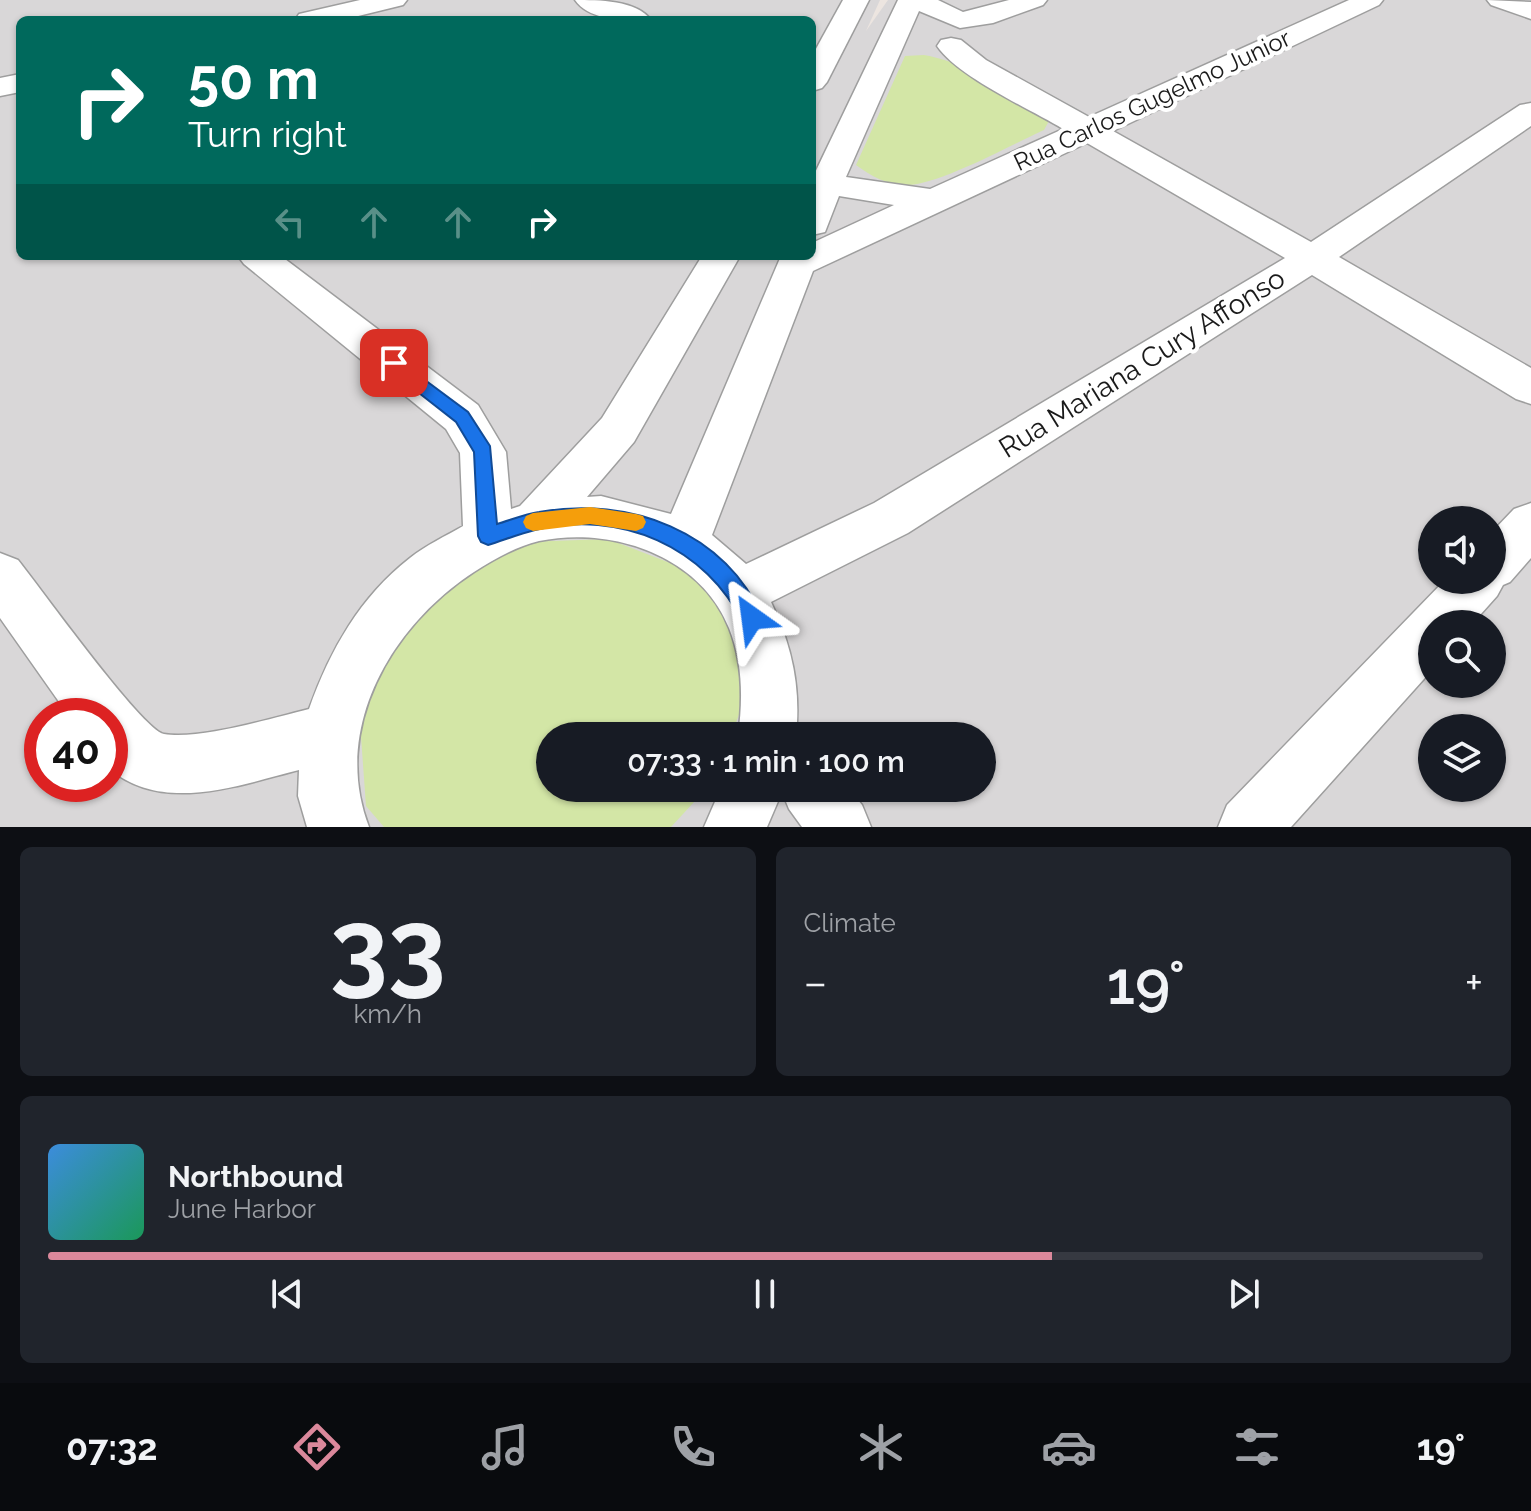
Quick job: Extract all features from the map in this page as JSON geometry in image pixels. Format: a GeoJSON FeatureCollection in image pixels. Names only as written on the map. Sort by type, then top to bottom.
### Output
{"type":"FeatureCollection","features":[{"type":"Feature","properties":{"kind":"street"},"geometry":{"type":"LineString","coordinates":[[325,16],[394,0]]}},
{"type":"Feature","properties":{"kind":"street"},"geometry":{"type":"LineString","coordinates":[[588,0],[628,16]]}},
{"type":"Feature","properties":{"kind":"street"},"geometry":{"type":"LineString","coordinates":[[816,74],[856,0]]}},
{"type":"Feature","properties":{"kind":"street"},"geometry":{"type":"LineString","coordinates":[[914,0],[929,42]]}},
{"type":"Feature","properties":{"kind":"street"},"geometry":{"type":"LineString","coordinates":[[914,0],[929,42],[1090,130],[1531,388]]}},
{"type":"Feature","properties":{"kind":"street"},"geometry":{"type":"LineString","coordinates":[[816,213],[827,183],[929,42],[984,17],[1034,0]]}},
{"type":"Feature","properties":{"kind":"street","name":"Rua Carlos Gugelmo Junior"},"geometry":{"type":"LineString","coordinates":[[816,252],[1370,0]]}},
{"type":"Feature","properties":{"kind":"street"},"geometry":{"type":"LineString","coordinates":[[1500,0],[1531,11]]}},
{"type":"Feature","properties":{"kind":"street","name":"Rua Mariana Cury Affonso"},"geometry":{"type":"LineString","coordinates":[[739,593],[891,518],[1312,258],[1531,112]]}},
{"type":"Feature","properties":{"kind":"street"},"geometry":{"type":"LineString","coordinates":[[827,183],[862,191],[934,200]]}},
{"type":"Feature","properties":{"kind":"street"},"geometry":{"type":"LineString","coordinates":[[262,260],[462,417],[483,452],[488,536]]}},
{"type":"Feature","properties":{"kind":"street"},"geometry":{"type":"LineString","coordinates":[[538,520],[618,430],[719,260]]}},
{"type":"Feature","properties":{"kind":"street"},"geometry":{"type":"LineString","coordinates":[[684,542],[798,260]]}},
{"type":"Feature","properties":{"kind":"street"},"geometry":{"type":"LineString","coordinates":[[338,827],[328,792],[330,733],[351,668],[387,612],[435,567],[488,536],[538,520],[590,516],[639,523],[684,542],[714,564],[739,593],[764,643],[775,722]]}},
{"type":"Feature","properties":{"kind":"street"},"geometry":{"type":"LineString","coordinates":[[1506,551],[1531,524]]}},
{"type":"Feature","properties":{"kind":"street"},"geometry":{"type":"LineString","coordinates":[[0,576],[91,698]]}},
{"type":"Feature","properties":{"kind":"street"},"geometry":{"type":"LineString","coordinates":[[1451,610],[1466,594]]}},
{"type":"Feature","properties":{"kind":"street"},"geometry":{"type":"LineString","coordinates":[[1249,827],[1418,646]]}},
{"type":"Feature","properties":{"kind":"street"},"geometry":{"type":"LineString","coordinates":[[128,746],[154,763],[184,764],[330,733]]}},
{"type":"Feature","properties":{"kind":"street"},"geometry":{"type":"LineString","coordinates":[[735,827],[747,802]]}},
{"type":"Feature","properties":{"kind":"street"},"geometry":{"type":"LineString","coordinates":[[821,802],[840,827]]}},
{"type":"Feature","properties":{"kind":"shaded area"},"geometry":{"type":"Polygon","coordinates":[[[0,0],[880,0],[866,31],[888,0],[1531,0],[1531,827],[0,827],[0,0]]]}},
{"type":"Feature","properties":{"kind":"green space"},"geometry":{"type":"Polygon","coordinates":[[[924,55],[973,71],[1023,99],[1050,119],[1044,130],[955,172],[920,183],[892,183],[867,173],[856,165],[905,56],[924,55]]]}},
{"type":"Feature","properties":{"kind":"green space"},"geometry":{"type":"Polygon","coordinates":[[[608,539],[691,571],[738,630],[747,693],[736,722],[536,722],[536,802],[694,802],[671,827],[384,827],[366,806],[359,709],[421,602],[523,542],[608,539]]]}},
{"type":"Feature","properties":{"kind":"slow traffic"},"geometry":{"type":"LineString","coordinates":[[533,522],[590,516],[636,522]]}},
{"type":"Feature","properties":{"kind":"route"},"geometry":{"type":"LineString","coordinates":[[394,363],[462,417],[483,452],[488,536],[538,520],[590,516],[639,523],[684,542],[714,564],[739,593],[752,618]]}}]}
